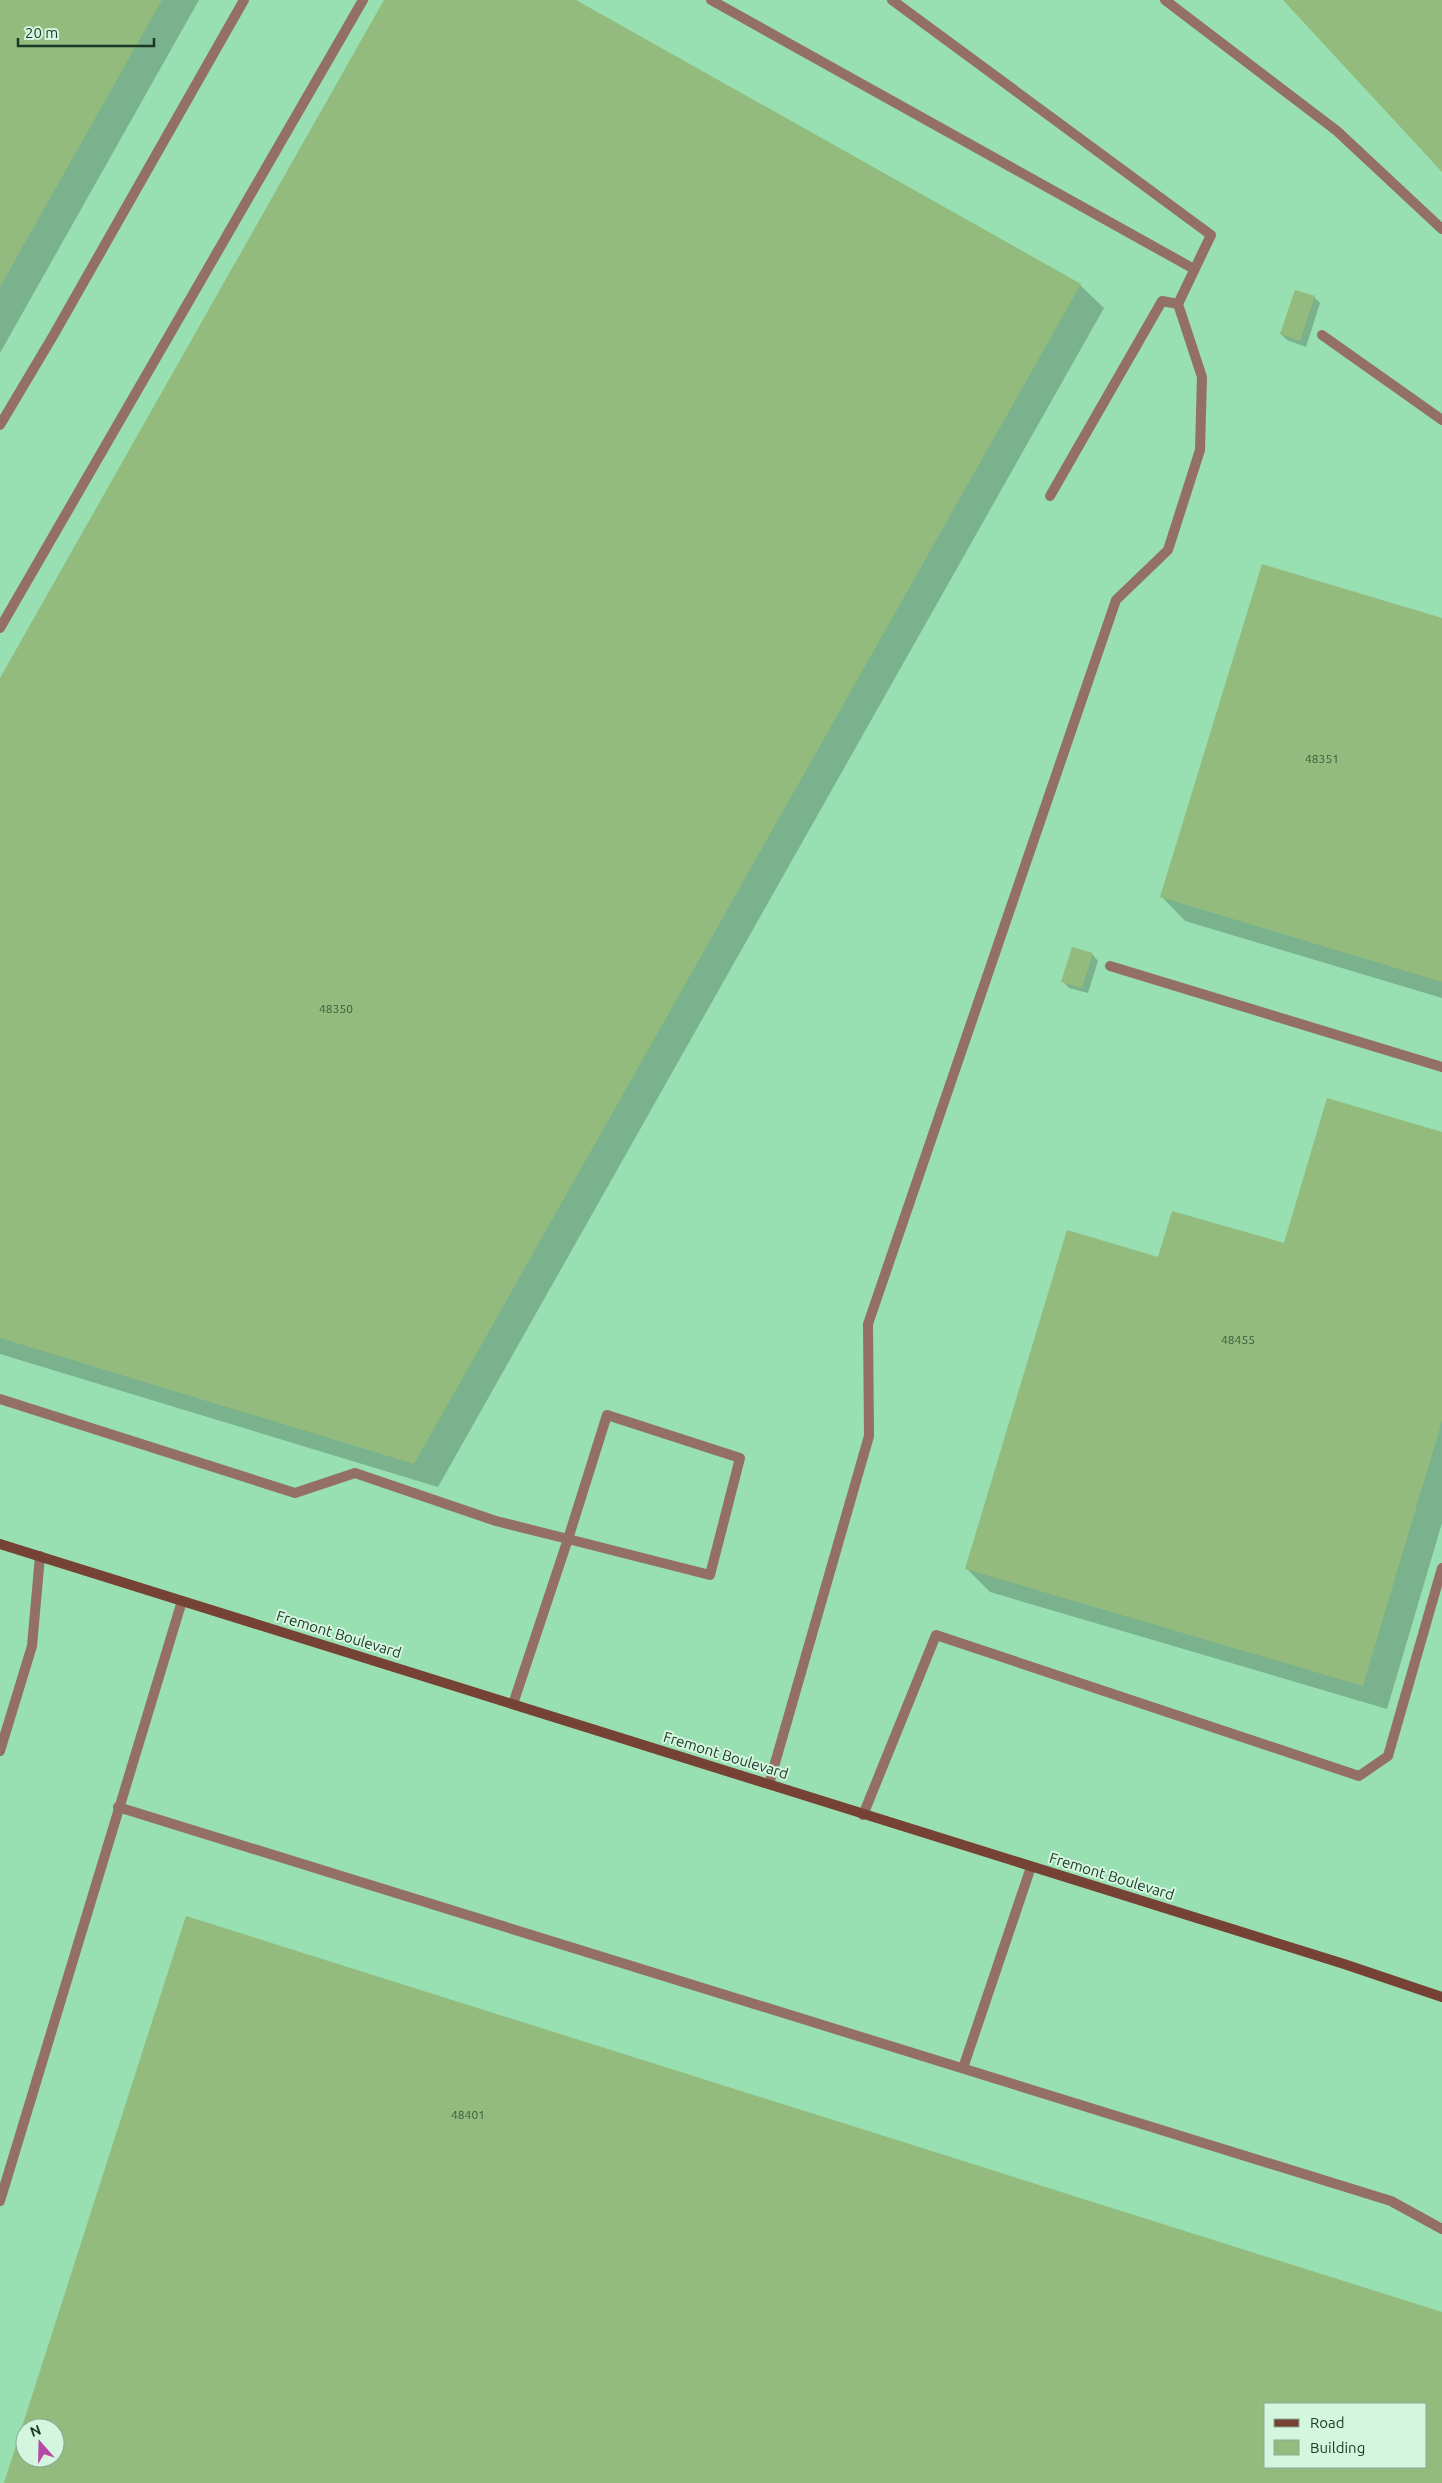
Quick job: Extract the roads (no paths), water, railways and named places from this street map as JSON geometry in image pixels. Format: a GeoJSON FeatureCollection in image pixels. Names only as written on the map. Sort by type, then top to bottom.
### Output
{"type":"FeatureCollection","features":[{"type":"Feature","properties":{"kind":"main road","name":"Fremont Boulevard"},"geometry":{"type":"LineString","coordinates":[[0,1544],[769,1784],[1442,1997]]}},
{"type":"Feature","properties":{"kind":"lane"},"geometry":{"type":"LineString","coordinates":[[0,425],[53,336],[244,0]]}},
{"type":"Feature","properties":{"kind":"lane"},"geometry":{"type":"LineString","coordinates":[[0,628],[363,0]]}},
{"type":"Feature","properties":{"kind":"lane"},"geometry":{"type":"LineString","coordinates":[[711,0],[1194,269]]}},
{"type":"Feature","properties":{"kind":"lane"},"geometry":{"type":"LineString","coordinates":[[769,1784],[869,1436],[868,1324],[1116,600],[1168,550],[1200,450],[1202,377],[1178,304],[1211,235],[892,0]]}},
{"type":"Feature","properties":{"kind":"lane"},"geometry":{"type":"LineString","coordinates":[[1165,0],[1337,131],[1442,228]]}},
{"type":"Feature","properties":{"kind":"lane"},"geometry":{"type":"LineString","coordinates":[[1050,496],[1162,301],[1178,304]]}},
{"type":"Feature","properties":{"kind":"lane"},"geometry":{"type":"LineString","coordinates":[[1322,335],[1442,420]]}},
{"type":"Feature","properties":{"kind":"lane"},"geometry":{"type":"LineString","coordinates":[[1110,966],[1442,1067]]}},
{"type":"Feature","properties":{"kind":"lane"},"geometry":{"type":"LineString","coordinates":[[0,1399],[295,1493],[355,1473],[496,1521],[568,1539],[710,1575],[740,1458],[607,1416],[568,1539],[513,1704]]}},
{"type":"Feature","properties":{"kind":"lane"},"geometry":{"type":"LineString","coordinates":[[0,1751],[32,1646],[40,1556]]}},
{"type":"Feature","properties":{"kind":"lane"},"geometry":{"type":"LineString","coordinates":[[863,1814],[936,1635],[1359,1776],[1388,1756],[1442,1568]]}},
{"type":"Feature","properties":{"kind":"lane"},"geometry":{"type":"LineString","coordinates":[[0,2201],[182,1601]]}},
{"type":"Feature","properties":{"kind":"lane"},"geometry":{"type":"LineString","coordinates":[[118,1807],[1391,2201],[1442,2228]]}},
{"type":"Feature","properties":{"kind":"lane"},"geometry":{"type":"LineString","coordinates":[[963,2068],[1031,1867]]}}]}
